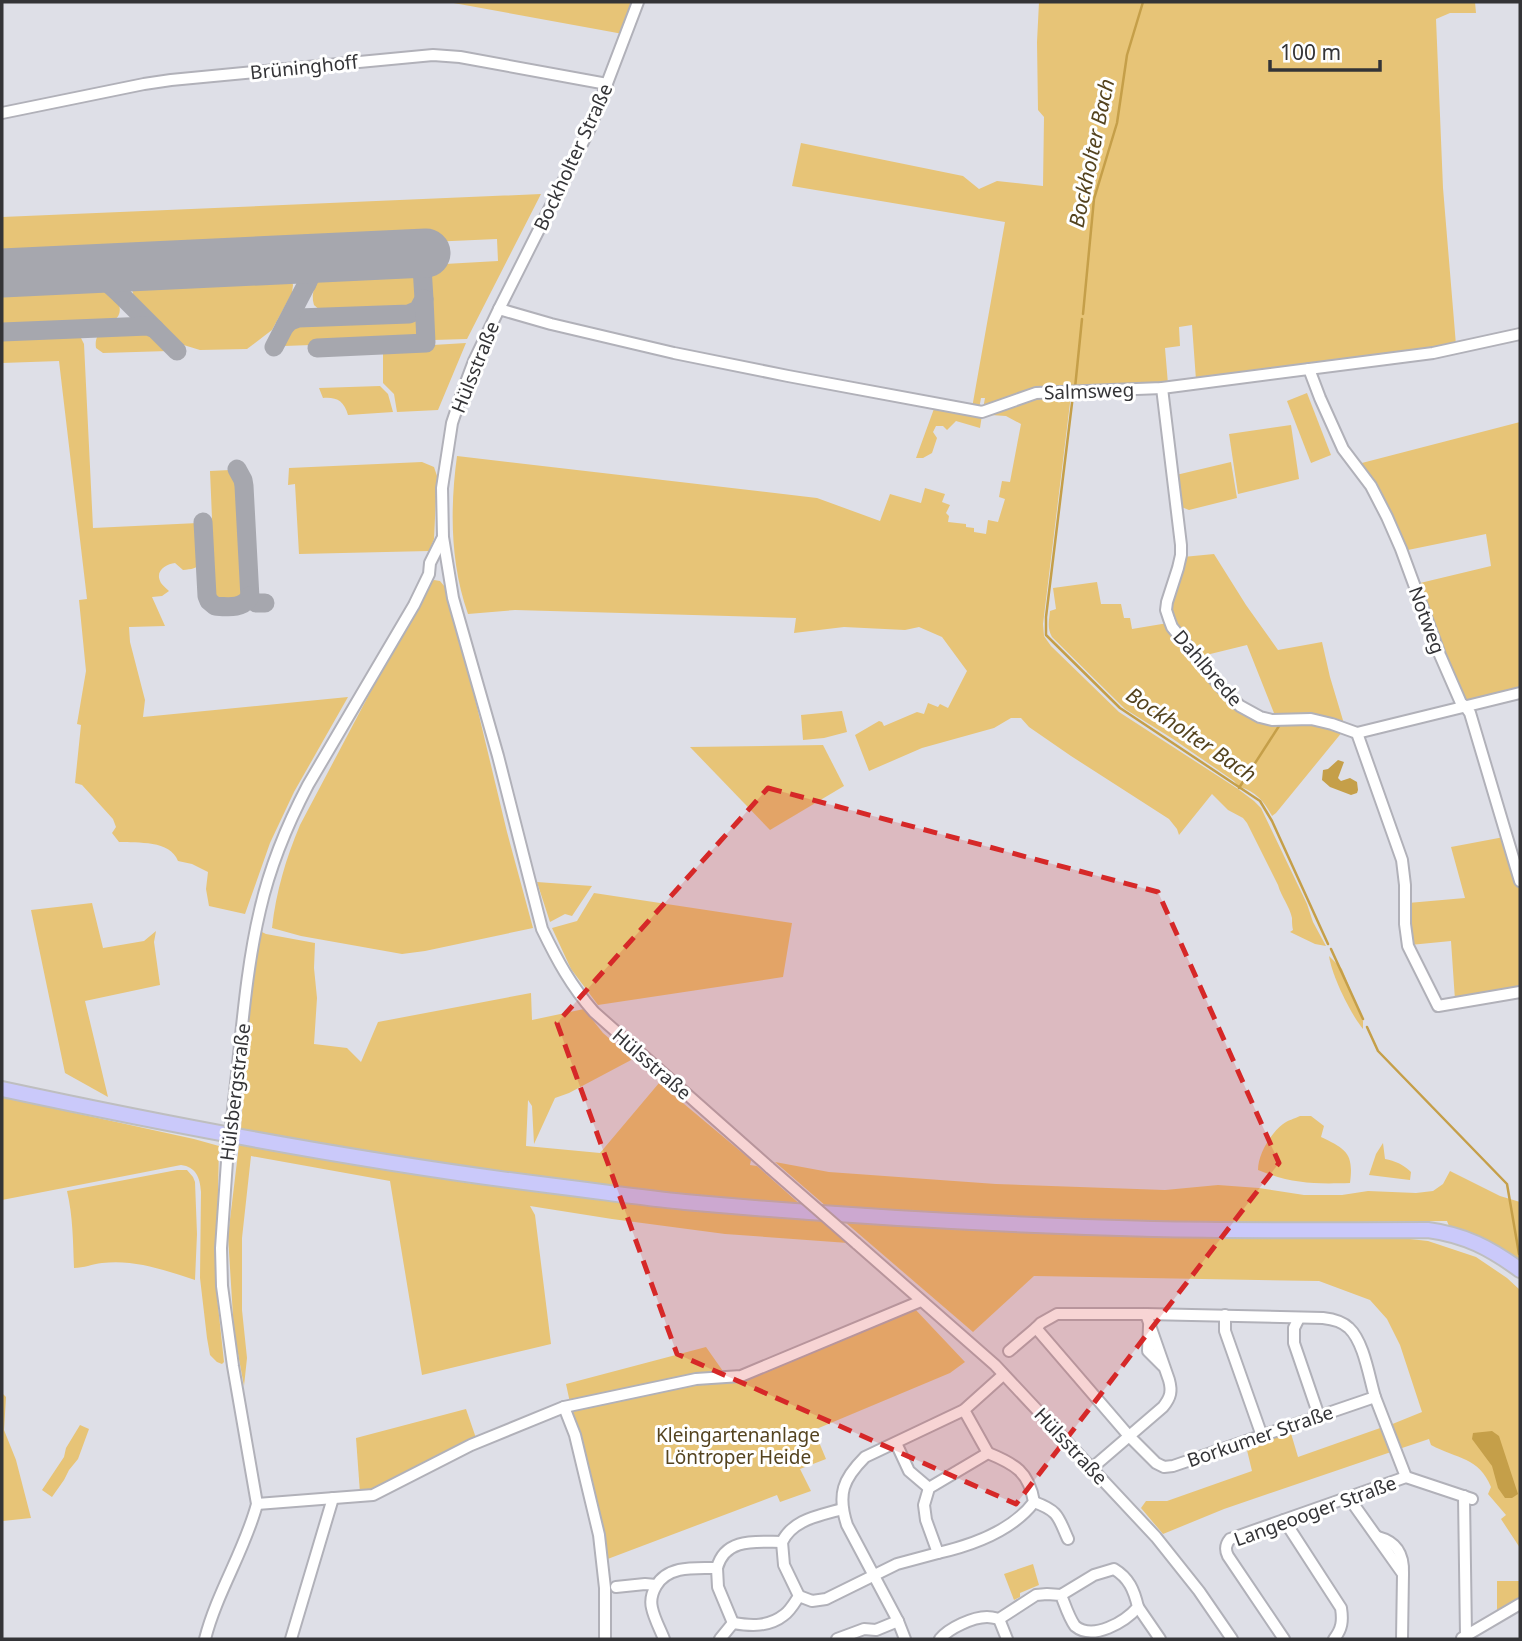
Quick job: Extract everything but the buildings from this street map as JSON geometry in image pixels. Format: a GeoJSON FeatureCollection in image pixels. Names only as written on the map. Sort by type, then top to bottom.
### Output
{"type":"FeatureCollection","features":[{"type":"Feature","properties":{"kind":"main road"},"geometry":{"type":"LineString","coordinates":[[2,1089],[148,1121],[318,1152],[481,1177],[681,1201],[1035,1226],[1427,1230],[1461,1237],[1485,1246],[1520,1270]]}},
{"type":"Feature","properties":{"kind":"main road"},"geometry":{"type":"LineString","coordinates":[[1394,1230],[1426,1235],[1461,1245],[1488,1257],[1520,1281]]}},
{"type":"Feature","properties":{"kind":"street","name":"Bockholter Straße"},"geometry":{"type":"LineString","coordinates":[[499,309],[590,128],[638,2]]}},
{"type":"Feature","properties":{"kind":"street","name":"Brüninghoff"},"geometry":{"type":"LineString","coordinates":[[2,113],[157,82],[433,55],[460,57],[607,84]]}},
{"type":"Feature","properties":{"kind":"street","name":"Salmsweg"},"geometry":{"type":"LineString","coordinates":[[499,309],[674,353],[982,412],[1036,393],[1162,388],[1433,353],[1520,334]]}},
{"type":"Feature","properties":{"kind":"street","name":"Hülsstraße"},"geometry":{"type":"LineString","coordinates":[[499,309],[474,361],[452,423],[442,488],[443,537],[453,598],[498,756],[542,929],[566,976],[578,995],[594,1012],[985,1355],[1139,1518],[1178,1563],[1232,1639]]}},
{"type":"Feature","properties":{"kind":"street","name":"Notweg"},"geometry":{"type":"LineString","coordinates":[[1309,369],[1343,449],[1371,486],[1387,517],[1440,655],[1474,726],[1520,881]]}},
{"type":"Feature","properties":{"kind":"street","name":"Dahlbrede"},"geometry":{"type":"LineString","coordinates":[[1162,388],[1181,545],[1178,568],[1166,610],[1172,626],[1219,685],[1246,710],[1260,718],[1311,719],[1357,733]]}},
{"type":"Feature","properties":{"kind":"street","name":"Hülsbergstraße"},"geometry":{"type":"LineString","coordinates":[[205,1639],[254,1517],[257,1503],[233,1366],[222,1286],[220,1248],[227,1161],[256,929],[276,856],[295,809],[401,628],[429,574],[430,563],[443,537]]}},
{"type":"Feature","properties":{"kind":"street"},"geometry":{"type":"LineString","coordinates":[[429,574],[447,570]]}},
{"type":"Feature","properties":{"kind":"street"},"geometry":{"type":"LineString","coordinates":[[1520,693],[1357,733],[1402,860],[1408,946],[1438,1006],[1520,992]]}},
{"type":"Feature","properties":{"kind":"street"},"geometry":{"type":"LineString","coordinates":[[257,1503],[373,1495],[471,1445],[564,1407],[696,1379],[741,1376],[921,1301]]}},
{"type":"Feature","properties":{"kind":"street"},"geometry":{"type":"LineString","coordinates":[[1009,1351],[1057,1314],[1148,1318],[1225,1315],[1336,1320],[1348,1326],[1360,1346],[1375,1396],[1406,1477]]}},
{"type":"Feature","properties":{"kind":"street"},"geometry":{"type":"LineString","coordinates":[[1225,1315],[1225,1331],[1262,1436]]}},
{"type":"Feature","properties":{"kind":"street"},"geometry":{"type":"LineString","coordinates":[[1092,1468],[1170,1399],[1171,1390],[1166,1369],[1148,1318]]}},
{"type":"Feature","properties":{"kind":"street"},"geometry":{"type":"LineString","coordinates":[[1299,1318],[1294,1328],[1294,1343],[1319,1416]]}},
{"type":"Feature","properties":{"kind":"street","name":"Borkumer Straße"},"geometry":{"type":"LineString","coordinates":[[1036,1328],[1129,1436],[1156,1463],[1164,1467],[1375,1396]]}},
{"type":"Feature","properties":{"kind":"street"},"geometry":{"type":"LineString","coordinates":[[905,1639],[846,1525],[842,1495],[846,1479],[865,1457],[964,1410],[1003,1375]]}},
{"type":"Feature","properties":{"kind":"street"},"geometry":{"type":"LineString","coordinates":[[564,1407],[575,1434],[599,1535],[605,1588],[605,1639]]}},
{"type":"Feature","properties":{"kind":"street"},"geometry":{"type":"LineString","coordinates":[[842,1509],[798,1523],[788,1531],[782,1542],[784,1565],[799,1596],[812,1601],[826,1600],[897,1564],[968,1544],[1007,1528],[1026,1514],[1034,1502],[1031,1488],[1023,1473],[1009,1461],[988,1453],[964,1410]]}},
{"type":"Feature","properties":{"kind":"street"},"geometry":{"type":"LineString","coordinates":[[896,1443],[909,1471],[929,1488]]}},
{"type":"Feature","properties":{"kind":"street"},"geometry":{"type":"LineString","coordinates":[[938,1553],[926,1520],[924,1505],[929,1488],[988,1453]]}},
{"type":"Feature","properties":{"kind":"street","name":"Langeooger Straße"},"geometry":{"type":"LineString","coordinates":[[1284,1639],[1226,1551],[1226,1544],[1230,1539],[1406,1477],[1468,1498],[1463,1638]]}},
{"type":"Feature","properties":{"kind":"street"},"geometry":{"type":"LineString","coordinates":[[1349,1498],[1403,1574],[1402,1639]]}},
{"type":"Feature","properties":{"kind":"street"},"geometry":{"type":"LineString","coordinates":[[291,1639],[333,1499]]}},
{"type":"Feature","properties":{"kind":"street"},"geometry":{"type":"LineString","coordinates":[[1034,1502],[1048,1507],[1056,1514],[1068,1539]]}},
{"type":"Feature","properties":{"kind":"street"},"geometry":{"type":"LineString","coordinates":[[1283,1520],[1341,1608],[1340,1633],[1334,1639]]}},
{"type":"Feature","properties":{"kind":"street"},"geometry":{"type":"LineString","coordinates":[[782,1542],[747,1542],[724,1552],[717,1568],[718,1587],[733,1622],[747,1626],[761,1626],[784,1616],[799,1596]]}},
{"type":"Feature","properties":{"kind":"street"},"geometry":{"type":"LineString","coordinates":[[664,1639],[651,1607],[652,1593],[656,1585],[676,1570],[717,1568]]}},
{"type":"Feature","properties":{"kind":"street"},"geometry":{"type":"LineString","coordinates":[[940,1639],[960,1625],[985,1617],[999,1619],[1036,1595],[1062,1595],[1094,1575],[1114,1569],[1130,1583],[1138,1607],[1160,1639]]}},
{"type":"Feature","properties":{"kind":"street"},"geometry":{"type":"LineString","coordinates":[[616,1587],[656,1585]]}},
{"type":"Feature","properties":{"kind":"street"},"geometry":{"type":"LineString","coordinates":[[1062,1595],[1074,1625],[1082,1633],[1090,1635],[1102,1634],[1131,1615],[1138,1607]]}},
{"type":"Feature","properties":{"kind":"street"},"geometry":{"type":"LineString","coordinates":[[1463,1638],[1520,1604]]}},
{"type":"Feature","properties":{"kind":"street"},"geometry":{"type":"LineString","coordinates":[[999,1619],[1007,1639]]}},
{"type":"Feature","properties":{"kind":"street"},"geometry":{"type":"LineString","coordinates":[[837,1639],[864,1629],[876,1630],[898,1621]]}},
{"type":"Feature","properties":{"kind":"street"},"geometry":{"type":"LineString","coordinates":[[720,1639],[733,1622]]}},
{"type":"Feature","properties":{"kind":"highlighted area"},"geometry":{"type":"Polygon","coordinates":[[[768,788],[1158,892],[1279,1163],[1016,1504],[677,1354],[557,1023],[768,788]]]}},
{"type":"Feature","properties":{"kind":"green space"},"geometry":{"type":"Polygon","coordinates":[[[448,2],[636,2],[623,34],[448,2]]]}},
{"type":"Feature","properties":{"kind":"green space"},"geometry":{"type":"Polygon","coordinates":[[[1039,2],[1475,2],[1476,13],[1450,13],[1436,19],[1443,188],[1456,345],[1196,380],[1192,325],[1179,327],[1180,346],[1165,348],[1168,384],[1033,390],[983,409],[985,398],[981,398],[979,409],[972,408],[1005,222],[792,186],[801,143],[963,176],[979,189],[997,181],[1043,186],[1044,117],[1038,110],[1039,2]]]}},
{"type":"Feature","properties":{"kind":"green space"},"geometry":{"type":"Polygon","coordinates":[[[541,194],[467,339],[431,339],[427,265],[498,261],[497,239],[2,261],[2,217],[541,194]]]}},
{"type":"Feature","properties":{"kind":"green space"},"geometry":{"type":"Polygon","coordinates":[[[402,265],[417,275],[418,281],[418,297],[409,308],[329,313],[314,305],[315,286],[325,270],[402,265]]]}},
{"type":"Feature","properties":{"kind":"green space"},"geometry":{"type":"Polygon","coordinates":[[[278,271],[291,279],[292,293],[272,330],[247,349],[200,350],[177,343],[135,302],[132,289],[141,277],[278,271]]]}},
{"type":"Feature","properties":{"kind":"green space"},"geometry":{"type":"Polygon","coordinates":[[[96,279],[118,302],[120,309],[114,320],[104,324],[2,328],[2,284],[96,279]]]}},
{"type":"Feature","properties":{"kind":"green space"},"geometry":{"type":"Polygon","coordinates":[[[417,318],[421,321],[422,337],[419,341],[284,346],[294,328],[301,323],[417,318]]]}},
{"type":"Feature","properties":{"kind":"green space"},"geometry":{"type":"Polygon","coordinates":[[[149,330],[169,348],[168,351],[103,353],[96,348],[96,338],[103,332],[149,330]]]}},
{"type":"Feature","properties":{"kind":"green space"},"geometry":{"type":"Polygon","coordinates":[[[73,333],[80,336],[84,344],[93,528],[198,523],[200,564],[183,570],[175,563],[165,567],[159,575],[161,583],[169,591],[162,596],[152,597],[165,626],[129,627],[130,642],[145,700],[143,717],[348,697],[294,792],[270,843],[245,914],[209,906],[206,889],[208,872],[178,861],[168,849],[144,843],[119,842],[112,833],[116,827],[113,819],[82,785],[75,783],[81,725],[77,724],[86,671],[79,600],[87,599],[59,361],[2,363],[2,336],[73,333]]]}},
{"type":"Feature","properties":{"kind":"green space"},"geometry":{"type":"Polygon","coordinates":[[[466,343],[438,410],[397,412],[394,394],[383,383],[383,348],[466,343]]]}},
{"type":"Feature","properties":{"kind":"green space"},"geometry":{"type":"Polygon","coordinates":[[[380,386],[388,394],[393,412],[348,415],[339,401],[323,398],[319,388],[380,386]]]}},
{"type":"Feature","properties":{"kind":"green space"},"geometry":{"type":"Polygon","coordinates":[[[1307,393],[1331,455],[1311,463],[1287,401],[1307,393]]]}},
{"type":"Feature","properties":{"kind":"green space"},"geometry":{"type":"Polygon","coordinates":[[[1071,395],[1043,624],[1044,636],[1119,712],[1238,789],[1261,808],[1326,946],[1315,944],[1290,932],[1293,930],[1289,910],[1247,823],[1228,810],[1212,794],[1179,835],[1169,819],[1071,756],[1029,727],[1021,718],[1011,718],[994,728],[922,748],[869,771],[855,735],[879,721],[884,726],[917,712],[924,714],[928,703],[948,708],[967,671],[942,637],[919,627],[905,630],[844,627],[794,633],[796,618],[515,610],[468,614],[458,575],[453,535],[457,456],[817,498],[880,521],[890,494],[921,503],[925,488],[945,494],[942,502],[950,505],[946,513],[949,516],[948,522],[966,524],[966,527],[974,528],[974,532],[986,534],[988,520],[998,522],[1005,499],[999,497],[1002,481],[1010,482],[1021,424],[1006,416],[991,415],[1030,399],[1071,395]]]}},
{"type":"Feature","properties":{"kind":"green space"},"geometry":{"type":"Polygon","coordinates":[[[935,406],[982,415],[980,428],[956,421],[947,430],[943,426],[936,426],[933,432],[937,438],[932,453],[916,458],[935,406]]]}},
{"type":"Feature","properties":{"kind":"green space"},"geometry":{"type":"Polygon","coordinates":[[[1520,422],[1520,692],[1466,705],[1416,584],[1491,566],[1486,534],[1403,551],[1358,464],[1520,422]]]}},
{"type":"Feature","properties":{"kind":"green space"},"geometry":{"type":"Polygon","coordinates":[[[1291,425],[1299,479],[1238,494],[1229,434],[1291,425]]]}},
{"type":"Feature","properties":{"kind":"green space"},"geometry":{"type":"Polygon","coordinates":[[[422,462],[434,467],[437,476],[434,539],[429,551],[299,554],[295,484],[288,485],[289,468],[422,462]]]}},
{"type":"Feature","properties":{"kind":"green space"},"geometry":{"type":"Polygon","coordinates":[[[1231,462],[1237,498],[1189,510],[1179,506],[1176,475],[1231,462]]]}},
{"type":"Feature","properties":{"kind":"green space"},"geometry":{"type":"Polygon","coordinates":[[[230,470],[237,485],[243,594],[238,601],[221,603],[212,595],[207,522],[212,518],[210,471],[230,470]]]}},
{"type":"Feature","properties":{"kind":"green space"},"geometry":{"type":"Polygon","coordinates":[[[1214,554],[1278,650],[1322,642],[1345,727],[1276,718],[1247,645],[1198,657],[1172,623],[1171,599],[1183,557],[1214,554]]]}},
{"type":"Feature","properties":{"kind":"green space"},"geometry":{"type":"Polygon","coordinates":[[[434,580],[440,581],[445,587],[465,657],[533,928],[402,954],[301,936],[272,928],[282,875],[300,825],[427,585],[434,580]]]}},
{"type":"Feature","properties":{"kind":"green space"},"geometry":{"type":"Polygon","coordinates":[[[1097,582],[1101,604],[1121,604],[1124,618],[1130,618],[1132,629],[1168,623],[1238,708],[1317,723],[1343,731],[1276,813],[1272,816],[1259,798],[1240,787],[1278,728],[1239,787],[1173,739],[1125,709],[1052,637],[1049,631],[1050,611],[1056,609],[1053,588],[1097,582]]]}},
{"type":"Feature","properties":{"kind":"green space"},"geometry":{"type":"Polygon","coordinates":[[[842,711],[847,732],[803,740],[801,715],[842,711]]]}},
{"type":"Feature","properties":{"kind":"green space"},"geometry":{"type":"Polygon","coordinates":[[[823,745],[844,786],[770,830],[690,747],[823,745]]]}},
{"type":"Feature","properties":{"kind":"green space"},"geometry":{"type":"Polygon","coordinates":[[[1504,837],[1520,890],[1520,990],[1455,1000],[1451,941],[1410,945],[1408,903],[1465,898],[1451,847],[1504,837]]]}},
{"type":"Feature","properties":{"kind":"green space"},"geometry":{"type":"Polygon","coordinates":[[[537,882],[592,886],[572,916],[565,914],[550,922],[537,882]]]}},
{"type":"Feature","properties":{"kind":"green space"},"geometry":{"type":"Polygon","coordinates":[[[594,893],[792,923],[783,977],[598,1005],[571,969],[552,928],[577,921],[594,893]]]}},
{"type":"Feature","properties":{"kind":"green space"},"geometry":{"type":"Polygon","coordinates":[[[92,903],[103,948],[144,941],[156,931],[154,942],[160,985],[85,1001],[108,1097],[65,1073],[31,910],[92,903]]]}},
{"type":"Feature","properties":{"kind":"green space"},"geometry":{"type":"Polygon","coordinates":[[[256,929],[266,934],[315,943],[317,998],[314,1044],[347,1048],[361,1062],[378,1022],[531,993],[532,1020],[584,1009],[603,1033],[633,1059],[555,1098],[534,1144],[532,1106],[528,1100],[526,1146],[600,1153],[659,1083],[751,1160],[750,1165],[757,1166],[802,1206],[521,1175],[241,1131],[250,971],[256,929]]]}},
{"type":"Feature","properties":{"kind":"green space"},"geometry":{"type":"Polygon","coordinates":[[[1329,956],[1342,969],[1363,1021],[1363,1029],[1342,994],[1329,956]]]}},
{"type":"Feature","properties":{"kind":"green space"},"geometry":{"type":"Polygon","coordinates":[[[2,1097],[219,1146],[216,1287],[224,1362],[222,1364],[210,1355],[207,1338],[200,1278],[201,1192],[194,1170],[181,1165],[2,1200],[2,1097]]]}},
{"type":"Feature","properties":{"kind":"green space"},"geometry":{"type":"Polygon","coordinates":[[[1300,1116],[1311,1116],[1324,1126],[1321,1137],[1346,1153],[1351,1165],[1350,1183],[1303,1182],[1258,1170],[1266,1144],[1274,1133],[1285,1123],[1300,1116]]]}},
{"type":"Feature","properties":{"kind":"green space"},"geometry":{"type":"Polygon","coordinates":[[[1383,1143],[1385,1159],[1408,1169],[1411,1172],[1410,1180],[1369,1175],[1383,1143]]]}},
{"type":"Feature","properties":{"kind":"green space"},"geometry":{"type":"Polygon","coordinates":[[[239,1145],[468,1183],[821,1219],[848,1243],[725,1234],[530,1206],[535,1215],[551,1344],[422,1375],[390,1181],[251,1156],[242,1238],[242,1310],[247,1358],[244,1386],[234,1332],[228,1236],[239,1145]]]}},
{"type":"Feature","properties":{"kind":"green space"},"geometry":{"type":"Polygon","coordinates":[[[775,1162],[829,1172],[996,1184],[1165,1190],[1218,1185],[1304,1195],[1433,1191],[1443,1184],[1450,1171],[1500,1196],[1520,1202],[1520,1266],[1451,1231],[1447,1221],[1130,1222],[827,1207],[775,1162]]]}},
{"type":"Feature","properties":{"kind":"green space"},"geometry":{"type":"Polygon","coordinates":[[[187,1170],[195,1182],[195,1280],[149,1266],[126,1263],[102,1263],[74,1268],[72,1219],[67,1191],[187,1170]]]}},
{"type":"Feature","properties":{"kind":"green space"},"geometry":{"type":"Polygon","coordinates":[[[845,1222],[1110,1235],[1374,1235],[1428,1241],[1476,1257],[1520,1290],[1520,1548],[1501,1519],[1506,1515],[1488,1494],[1491,1487],[1486,1477],[1474,1464],[1431,1445],[1429,1439],[1399,1449],[1390,1425],[1422,1412],[1400,1345],[1387,1319],[1370,1300],[1319,1281],[1034,1276],[973,1332],[845,1222]]]}},
{"type":"Feature","properties":{"kind":"green space","name":"Kleingartenanlage Löntroper Heide"},"geometry":{"type":"Polygon","coordinates":[[[914,1308],[965,1362],[950,1373],[814,1430],[826,1459],[800,1469],[811,1491],[780,1502],[777,1495],[605,1560],[582,1445],[566,1384],[706,1347],[725,1374],[742,1373],[914,1308]]]}},
{"type":"Feature","properties":{"kind":"green space"},"geometry":{"type":"Polygon","coordinates":[[[2,1393],[6,1397],[4,1430],[16,1460],[31,1518],[3,1521],[2,1393]]]}},
{"type":"Feature","properties":{"kind":"green space"},"geometry":{"type":"Polygon","coordinates":[[[466,1409],[476,1438],[370,1491],[360,1493],[356,1438],[466,1409]]]}},
{"type":"Feature","properties":{"kind":"green space"},"geometry":{"type":"Polygon","coordinates":[[[80,1425],[89,1429],[78,1459],[52,1497],[42,1490],[64,1457],[66,1448],[80,1425]]]}},
{"type":"Feature","properties":{"kind":"green space"},"geometry":{"type":"Polygon","coordinates":[[[1383,1427],[1391,1452],[1224,1509],[1163,1534],[1141,1508],[1146,1501],[1167,1501],[1252,1471],[1246,1446],[1290,1430],[1298,1457],[1383,1427]]]}},
{"type":"Feature","properties":{"kind":"green space"},"geometry":{"type":"Polygon","coordinates":[[[1033,1564],[1039,1585],[1020,1593],[1020,1597],[1014,1600],[1004,1574],[1033,1564]]]}},
{"type":"Feature","properties":{"kind":"green space"},"geometry":{"type":"Polygon","coordinates":[[[1497,1581],[1520,1581],[1520,1601],[1497,1614],[1497,1581]]]}},
{"type":"Feature","properties":{"kind":"shaded area"},"geometry":{"type":"Polygon","coordinates":[[[1338,760],[1344,762],[1338,778],[1341,781],[1350,778],[1357,782],[1357,793],[1351,795],[1330,787],[1322,780],[1323,770],[1338,760]]]}},
{"type":"Feature","properties":{"kind":"shaded area"},"geometry":{"type":"Polygon","coordinates":[[[1492,1431],[1499,1436],[1518,1494],[1512,1498],[1505,1498],[1498,1488],[1492,1466],[1472,1439],[1473,1433],[1492,1431]]]}},
{"type":"Feature","properties":{"kind":"waterway","name":"Bockholter Bach"},"geometry":{"type":"LineString","coordinates":[[1083,314],[1094,199],[1117,123],[1127,55],[1143,2]]}},
{"type":"Feature","properties":{"kind":"waterway","name":"Bockholter Bach"},"geometry":{"type":"LineString","coordinates":[[1075,388],[1082,319]]}},
{"type":"Feature","properties":{"kind":"waterway","name":"Bockholter Bach"},"geometry":{"type":"LineString","coordinates":[[1073,395],[1046,635],[1120,708],[1260,801],[1272,821],[1328,944]]}},
{"type":"Feature","properties":{"kind":"waterway"},"geometry":{"type":"LineString","coordinates":[[1239,788],[1279,724]]}},
{"type":"Feature","properties":{"kind":"waterway","name":"Bockholter Bach"},"geometry":{"type":"LineString","coordinates":[[1331,949],[1363,1019]]}},
{"type":"Feature","properties":{"kind":"waterway","name":"Bockholter Bach"},"geometry":{"type":"LineString","coordinates":[[1367,1027],[1378,1051],[1507,1184],[1519,1254]]}},
{"type":"Feature","properties":{"kind":"taxiway"},"geometry":{"type":"LineString","coordinates":[[285,326],[298,318],[409,314],[418,310],[424,299],[422,267],[414,257],[399,254]]}},
{"type":"Feature","properties":{"kind":"taxiway"},"geometry":{"type":"LineString","coordinates":[[274,347],[316,266],[330,258]]}},
{"type":"Feature","properties":{"kind":"taxiway"},"geometry":{"type":"LineString","coordinates":[[285,260],[303,266],[308,278],[307,284]]}},
{"type":"Feature","properties":{"kind":"taxiway"},"geometry":{"type":"LineString","coordinates":[[134,267],[119,277],[119,290],[155,329]]}},
{"type":"Feature","properties":{"kind":"taxiway"},"geometry":{"type":"LineString","coordinates":[[87,270],[97,273],[121,295]]}},
{"type":"Feature","properties":{"kind":"taxiway"},"geometry":{"type":"LineString","coordinates":[[317,348],[426,343],[424,299]]}},
{"type":"Feature","properties":{"kind":"taxiway"},"geometry":{"type":"LineString","coordinates":[[2,332],[148,326],[155,329],[177,351]]}},
{"type":"Feature","properties":{"kind":"taxiway"},"geometry":{"type":"LineString","coordinates":[[237,469],[244,486],[250,598],[256,603],[265,603]]}},
{"type":"Feature","properties":{"kind":"taxiway"},"geometry":{"type":"LineString","coordinates":[[203,522],[209,601],[215,606],[235,606],[244,603],[250,596]]}},
{"type":"Feature","properties":{"kind":"runway"},"geometry":{"type":"LineString","coordinates":[[2,273],[426,253]]}}]}
